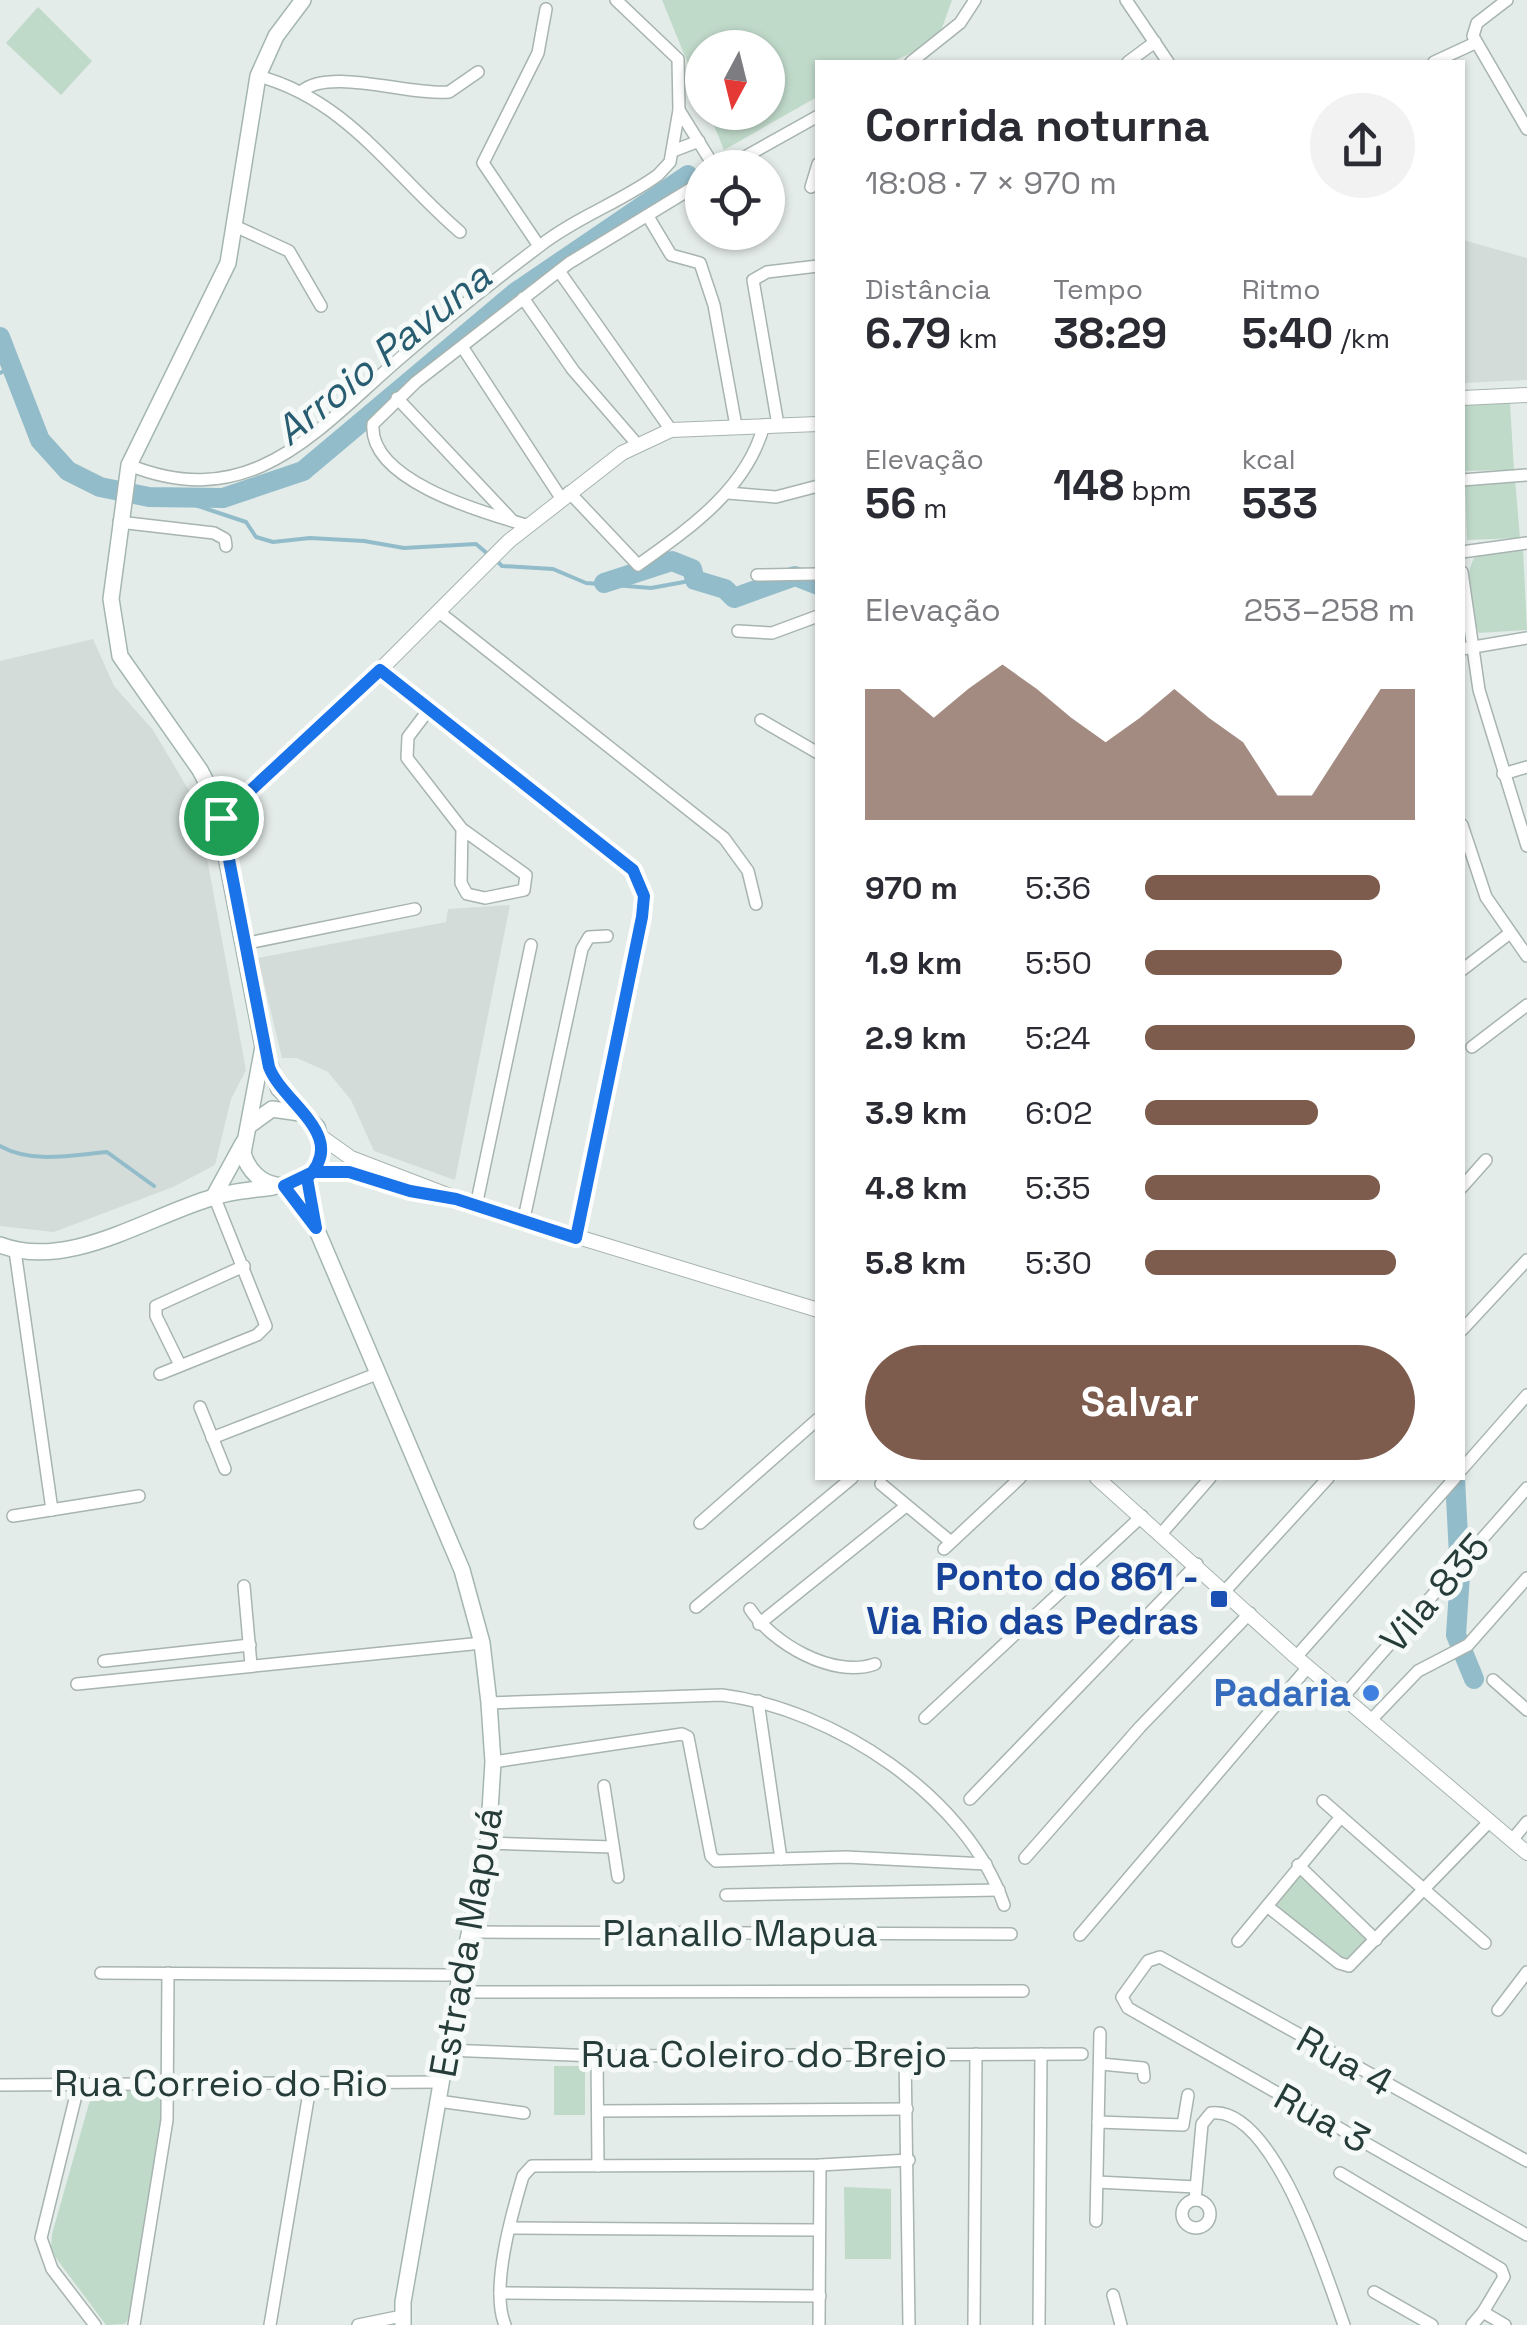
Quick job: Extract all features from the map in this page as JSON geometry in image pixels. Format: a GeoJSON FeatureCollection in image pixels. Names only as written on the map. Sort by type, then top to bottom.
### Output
{"type":"FeatureCollection","features":[{"type":"Feature","properties":{"kind":"main road"},"geometry":{"type":"LineString","coordinates":[[8,1248],[67,1248],[214,1196],[280,1186],[310,1175],[321,1155],[320,1136],[279,1090],[263,1048],[221,818],[200,770],[120,656],[110,600],[128,468],[219,282],[237,227],[258,76],[276,36],[303,0]]}},
{"type":"Feature","properties":{"kind":"main road"},"geometry":{"type":"LineString","coordinates":[[214,1196],[245,1136],[263,1048]]}},
{"type":"Feature","properties":{"kind":"main road"},"geometry":{"type":"LineString","coordinates":[[245,1136],[272,1109],[304,1114]]}},
{"type":"Feature","properties":{"kind":"main road"},"geometry":{"type":"LineString","coordinates":[[245,1136],[251,1171],[280,1186]]}},
{"type":"Feature","properties":{"kind":"main road","name":"Estrada Mapuá"},"geometry":{"type":"LineString","coordinates":[[310,1175],[316,1228],[462,1570],[482,1643],[489,1703],[493,1762],[488,1843],[446,2050],[403,2320]]}},
{"type":"Feature","properties":{"kind":"main road","name":"Estrada Mapuá"},"geometry":{"type":"LineString","coordinates":[[280,1186],[316,1228]]}},
{"type":"Feature","properties":{"kind":"street"},"geometry":{"type":"LineString","coordinates":[[128,468],[184,481],[244,472],[285,456],[324,430],[400,358],[539,246],[658,175],[672,151],[679,110],[678,59],[616,0]]}},
{"type":"Feature","properties":{"kind":"street"},"geometry":{"type":"LineString","coordinates":[[914,60],[960,23],[975,0]]}},
{"type":"Feature","properties":{"kind":"street"},"geometry":{"type":"LineString","coordinates":[[1126,0],[1167,60]]}},
{"type":"Feature","properties":{"kind":"street"},"geometry":{"type":"LineString","coordinates":[[1507,0],[1477,23],[1473,32],[1475,43],[1527,130]]}},
{"type":"Feature","properties":{"kind":"street"},"geometry":{"type":"LineString","coordinates":[[539,246],[484,163],[538,53],[546,8]]}},
{"type":"Feature","properties":{"kind":"street"},"geometry":{"type":"LineString","coordinates":[[1131,60],[1155,42]]}},
{"type":"Feature","properties":{"kind":"street"},"geometry":{"type":"LineString","coordinates":[[1438,60],[1475,43]]}},
{"type":"Feature","properties":{"kind":"street"},"geometry":{"type":"LineString","coordinates":[[302,91],[310,84],[333,82],[438,94],[456,91],[478,72]]}},
{"type":"Feature","properties":{"kind":"street"},"geometry":{"type":"LineString","coordinates":[[258,76],[302,91],[356,128],[460,232]]}},
{"type":"Feature","properties":{"kind":"street"},"geometry":{"type":"LineString","coordinates":[[679,110],[705,150]]}},
{"type":"Feature","properties":{"kind":"street"},"geometry":{"type":"LineString","coordinates":[[757,150],[815,118]]}},
{"type":"Feature","properties":{"kind":"street"},"geometry":{"type":"LineString","coordinates":[[672,151],[699,140]]}},
{"type":"Feature","properties":{"kind":"street"},"geometry":{"type":"LineString","coordinates":[[811,186],[815,173]]}},
{"type":"Feature","properties":{"kind":"street"},"geometry":{"type":"LineString","coordinates":[[520,523],[413,481],[384,454],[373,436],[373,424],[398,398],[558,271],[685,194]]}},
{"type":"Feature","properties":{"kind":"street"},"geometry":{"type":"LineString","coordinates":[[650,218],[671,255],[700,263],[714,306],[736,426]]}},
{"type":"Feature","properties":{"kind":"street"},"geometry":{"type":"LineString","coordinates":[[237,227],[288,251],[321,306]]}},
{"type":"Feature","properties":{"kind":"street"},"geometry":{"type":"LineString","coordinates":[[463,348],[565,495],[638,565],[728,493],[750,464],[771,425],[753,280],[767,272],[815,266]]}},
{"type":"Feature","properties":{"kind":"street"},"geometry":{"type":"LineString","coordinates":[[558,271],[672,430]]}},
{"type":"Feature","properties":{"kind":"street"},"geometry":{"type":"LineString","coordinates":[[523,298],[573,370],[637,444]]}},
{"type":"Feature","properties":{"kind":"street"},"geometry":{"type":"LineString","coordinates":[[1465,398],[1527,395]]}},
{"type":"Feature","properties":{"kind":"street"},"geometry":{"type":"LineString","coordinates":[[398,398],[520,523]]}},
{"type":"Feature","properties":{"kind":"street"},"geometry":{"type":"LineString","coordinates":[[221,818],[439,612],[509,541],[520,523],[637,444],[672,430],[815,424]]}},
{"type":"Feature","properties":{"kind":"street"},"geometry":{"type":"LineString","coordinates":[[1465,480],[1527,475]]}},
{"type":"Feature","properties":{"kind":"street"},"geometry":{"type":"LineString","coordinates":[[728,493],[776,496],[815,487]]}},
{"type":"Feature","properties":{"kind":"street"},"geometry":{"type":"LineString","coordinates":[[119,519],[214,533],[224,539],[226,546]]}},
{"type":"Feature","properties":{"kind":"street"},"geometry":{"type":"LineString","coordinates":[[1465,552],[1527,543]]}},
{"type":"Feature","properties":{"kind":"street"},"geometry":{"type":"LineString","coordinates":[[758,575],[815,574]]}},
{"type":"Feature","properties":{"kind":"street"},"geometry":{"type":"LineString","coordinates":[[439,612],[724,838],[748,871],[756,904]]}},
{"type":"Feature","properties":{"kind":"street"},"geometry":{"type":"LineString","coordinates":[[1465,616],[1467,646],[1478,690],[1503,774],[1524,825],[1527,846]]}},
{"type":"Feature","properties":{"kind":"street"},"geometry":{"type":"LineString","coordinates":[[738,631],[772,633],[815,617]]}},
{"type":"Feature","properties":{"kind":"street"},"geometry":{"type":"LineString","coordinates":[[1467,646],[1527,638]]}},
{"type":"Feature","properties":{"kind":"street"},"geometry":{"type":"LineString","coordinates":[[380,670],[427,712],[633,870],[642,883],[642,917],[576,1238]]}},
{"type":"Feature","properties":{"kind":"street"},"geometry":{"type":"LineString","coordinates":[[427,712],[408,737],[405,752],[462,829],[526,875],[524,890],[496,897],[468,894],[461,882],[462,829]]}},
{"type":"Feature","properties":{"kind":"street"},"geometry":{"type":"LineString","coordinates":[[761,720],[815,752]]}},
{"type":"Feature","properties":{"kind":"street"},"geometry":{"type":"LineString","coordinates":[[1503,774],[1527,766]]}},
{"type":"Feature","properties":{"kind":"street"},"geometry":{"type":"LineString","coordinates":[[1465,843],[1486,897],[1527,956]]}},
{"type":"Feature","properties":{"kind":"street"},"geometry":{"type":"LineString","coordinates":[[243,944],[415,909]]}},
{"type":"Feature","properties":{"kind":"street"},"geometry":{"type":"LineString","coordinates":[[1465,968],[1512,937],[1527,933]]}},
{"type":"Feature","properties":{"kind":"street"},"geometry":{"type":"LineString","coordinates":[[523,1222],[582,949],[588,937],[607,936]]}},
{"type":"Feature","properties":{"kind":"street"},"geometry":{"type":"LineString","coordinates":[[476,1206],[532,944]]}},
{"type":"Feature","properties":{"kind":"street"},"geometry":{"type":"LineString","coordinates":[[1472,1047],[1527,1006]]}},
{"type":"Feature","properties":{"kind":"street"},"geometry":{"type":"LineString","coordinates":[[320,1136],[351,1158],[476,1206],[815,1309]]}},
{"type":"Feature","properties":{"kind":"street"},"geometry":{"type":"LineString","coordinates":[[1465,1184],[1486,1160]]}},
{"type":"Feature","properties":{"kind":"street"},"geometry":{"type":"LineString","coordinates":[[310,1175],[349,1172],[410,1191],[456,1199]]}},
{"type":"Feature","properties":{"kind":"street"},"geometry":{"type":"LineString","coordinates":[[160,1374],[264,1330],[266,1318],[214,1196]]}},
{"type":"Feature","properties":{"kind":"street"},"geometry":{"type":"LineString","coordinates":[[8,1248],[52,1510]]}},
{"type":"Feature","properties":{"kind":"street"},"geometry":{"type":"LineString","coordinates":[[1465,1327],[1527,1260]]}},
{"type":"Feature","properties":{"kind":"street"},"geometry":{"type":"LineString","coordinates":[[180,1365],[156,1316],[156,1306],[244,1266]]}},
{"type":"Feature","properties":{"kind":"street"},"geometry":{"type":"LineString","coordinates":[[212,1438],[379,1373]]}},
{"type":"Feature","properties":{"kind":"street"},"geometry":{"type":"LineString","coordinates":[[1466,1466],[1527,1395]]}},
{"type":"Feature","properties":{"kind":"street"},"geometry":{"type":"LineString","coordinates":[[200,1406],[225,1469]]}},
{"type":"Feature","properties":{"kind":"street"},"geometry":{"type":"LineString","coordinates":[[700,1523],[815,1422]]}},
{"type":"Feature","properties":{"kind":"street"},"geometry":{"type":"LineString","coordinates":[[696,1607],[850,1480]]}},
{"type":"Feature","properties":{"kind":"street"},"geometry":{"type":"LineString","coordinates":[[881,1484],[948,1545],[1011,1480]]}},
{"type":"Feature","properties":{"kind":"street"},"geometry":{"type":"LineString","coordinates":[[1099,1480],[1343,1698],[1527,1853]]}},
{"type":"Feature","properties":{"kind":"street"},"geometry":{"type":"LineString","coordinates":[[1161,1534],[1208,1480]]}},
{"type":"Feature","properties":{"kind":"street"},"geometry":{"type":"LineString","coordinates":[[1226,1592],[1326,1480]]}},
{"type":"Feature","properties":{"kind":"street"},"geometry":{"type":"LineString","coordinates":[[1080,1936],[1451,1482]]}},
{"type":"Feature","properties":{"kind":"street","name":"Vila 835"},"geometry":{"type":"LineString","coordinates":[[1343,1698],[1527,1488]]}},
{"type":"Feature","properties":{"kind":"street"},"geometry":{"type":"LineString","coordinates":[[12,1516],[139,1496]]}},
{"type":"Feature","properties":{"kind":"street"},"geometry":{"type":"LineString","coordinates":[[760,1624],[906,1506]]}},
{"type":"Feature","properties":{"kind":"street"},"geometry":{"type":"LineString","coordinates":[[925,1718],[1142,1516]]}},
{"type":"Feature","properties":{"kind":"street"},"geometry":{"type":"LineString","coordinates":[[970,1799],[1196,1564]]}},
{"type":"Feature","properties":{"kind":"street"},"geometry":{"type":"LineString","coordinates":[[1370,1721],[1418,1671],[1453,1657],[1468,1645],[1527,1578]]}},
{"type":"Feature","properties":{"kind":"street"},"geometry":{"type":"LineString","coordinates":[[244,1586],[251,1665]]}},
{"type":"Feature","properties":{"kind":"street"},"geometry":{"type":"LineString","coordinates":[[750,1609],[760,1624],[784,1643],[834,1664],[864,1668],[875,1664]]}},
{"type":"Feature","properties":{"kind":"street"},"geometry":{"type":"LineString","coordinates":[[1026,1858],[1140,1727],[1250,1613]]}},
{"type":"Feature","properties":{"kind":"street"},"geometry":{"type":"LineString","coordinates":[[76,1684],[482,1643]]}},
{"type":"Feature","properties":{"kind":"street"},"geometry":{"type":"LineString","coordinates":[[104,1661],[250,1645]]}},
{"type":"Feature","properties":{"kind":"street"},"geometry":{"type":"LineString","coordinates":[[1493,1680],[1527,1710]]}},
{"type":"Feature","properties":{"kind":"street"},"geometry":{"type":"LineString","coordinates":[[489,1703],[722,1695],[758,1701],[832,1726],[928,1795],[986,1864],[1004,1906]]}},
{"type":"Feature","properties":{"kind":"street"},"geometry":{"type":"LineString","coordinates":[[758,1701],[781,1859]]}},
{"type":"Feature","properties":{"kind":"street"},"geometry":{"type":"LineString","coordinates":[[493,1762],[686,1736],[710,1856],[716,1861],[846,1857],[986,1864]]}},
{"type":"Feature","properties":{"kind":"street"},"geometry":{"type":"LineString","coordinates":[[604,1786],[618,1877]]}},
{"type":"Feature","properties":{"kind":"street"},"geometry":{"type":"LineString","coordinates":[[1323,1801],[1485,1943]]}},
{"type":"Feature","properties":{"kind":"street"},"geometry":{"type":"LineString","coordinates":[[1238,1941],[1340,1818]]}},
{"type":"Feature","properties":{"kind":"street"},"geometry":{"type":"LineString","coordinates":[[1266,1906],[1346,1966],[1360,1959],[1490,1821]]}},
{"type":"Feature","properties":{"kind":"street"},"geometry":{"type":"LineString","coordinates":[[1512,1840],[1527,1822]]}},
{"type":"Feature","properties":{"kind":"street"},"geometry":{"type":"LineString","coordinates":[[488,1843],[612,1847]]}},
{"type":"Feature","properties":{"kind":"street"},"geometry":{"type":"LineString","coordinates":[[1298,1866],[1376,1940]]}},
{"type":"Feature","properties":{"kind":"street"},"geometry":{"type":"LineString","coordinates":[[726,1895],[999,1890]]}},
{"type":"Feature","properties":{"kind":"street","name":"Planallo Mapua"},"geometry":{"type":"LineString","coordinates":[[469,1932],[1011,1934]]}},
{"type":"Feature","properties":{"kind":"street","name":"Rua 4"},"geometry":{"type":"LineString","coordinates":[[1122,1998],[1150,1958],[1164,1959],[1527,2161]]}},
{"type":"Feature","properties":{"kind":"street"},"geometry":{"type":"LineString","coordinates":[[1498,2010],[1527,1972]]}},
{"type":"Feature","properties":{"kind":"street"},"geometry":{"type":"LineString","coordinates":[[102,1973],[448,1975]]}},
{"type":"Feature","properties":{"kind":"street"},"geometry":{"type":"LineString","coordinates":[[134,2325],[170,2083],[168,1973]]}},
{"type":"Feature","properties":{"kind":"street"},"geometry":{"type":"LineString","coordinates":[[457,1992],[1022,1991]]}},
{"type":"Feature","properties":{"kind":"street","name":"Rua 3"},"geometry":{"type":"LineString","coordinates":[[1122,1998],[1128,2008],[1527,2235]]}},
{"type":"Feature","properties":{"kind":"street"},"geometry":{"type":"LineString","coordinates":[[1096,2221],[1100,2033]]}},
{"type":"Feature","properties":{"kind":"street","name":"Rua Coleiro do Brejo"},"geometry":{"type":"LineString","coordinates":[[446,2050],[597,2056],[1082,2054]]}},
{"type":"Feature","properties":{"kind":"street"},"geometry":{"type":"LineString","coordinates":[[905,2054],[910,2160],[909,2325]]}},
{"type":"Feature","properties":{"kind":"street"},"geometry":{"type":"LineString","coordinates":[[974,2325],[976,2054]]}},
{"type":"Feature","properties":{"kind":"street"},"geometry":{"type":"LineString","coordinates":[[1039,2325],[1041,2054]]}},
{"type":"Feature","properties":{"kind":"street"},"geometry":{"type":"LineString","coordinates":[[597,2056],[598,2166]]}},
{"type":"Feature","properties":{"kind":"street"},"geometry":{"type":"LineString","coordinates":[[1101,2064],[1143,2068],[1144,2077]]}},
{"type":"Feature","properties":{"kind":"street"},"geometry":{"type":"LineString","coordinates":[[270,2325],[310,2081]]}},
{"type":"Feature","properties":{"kind":"street","name":"Rua Correio do Rio"},"geometry":{"type":"LineString","coordinates":[[0,2085],[441,2082]]}},
{"type":"Feature","properties":{"kind":"street"},"geometry":{"type":"LineString","coordinates":[[79,2083],[41,2238],[52,2269],[95,2325]]}},
{"type":"Feature","properties":{"kind":"street"},"geometry":{"type":"LineString","coordinates":[[1098,2122],[1183,2125],[1188,2095]]}},
{"type":"Feature","properties":{"kind":"street"},"geometry":{"type":"LineString","coordinates":[[438,2102],[524,2113]]}},
{"type":"Feature","properties":{"kind":"street"},"geometry":{"type":"LineString","coordinates":[[599,2111],[908,2109]]}},
{"type":"Feature","properties":{"kind":"street"},"geometry":{"type":"LineString","coordinates":[[1097,2182],[1196,2194],[1202,2124],[1210,2113],[1225,2114],[1257,2136],[1291,2192],[1344,2325]]}},
{"type":"Feature","properties":{"kind":"street"},"geometry":{"type":"LineString","coordinates":[[505,2325],[500,2293],[523,2176],[540,2164],[820,2166],[910,2160]]}},
{"type":"Feature","properties":{"kind":"street"},"geometry":{"type":"LineString","coordinates":[[819,2325],[820,2166]]}},
{"type":"Feature","properties":{"kind":"street"},"geometry":{"type":"LineString","coordinates":[[1340,2173],[1501,2268],[1504,2277],[1472,2325]]}},
{"type":"Feature","properties":{"kind":"street"},"geometry":{"type":"LineString","coordinates":[[512,2228],[820,2230]]}},
{"type":"Feature","properties":{"kind":"street"},"geometry":{"type":"LineString","coordinates":[[1374,2292],[1432,2325]]}},
{"type":"Feature","properties":{"kind":"street"},"geometry":{"type":"LineString","coordinates":[[500,2293],[820,2296]]}},
{"type":"Feature","properties":{"kind":"street"},"geometry":{"type":"LineString","coordinates":[[1113,2295],[1125,2323]]}},
{"type":"Feature","properties":{"kind":"street"},"geometry":{"type":"LineString","coordinates":[[1483,2312],[1504,2325]]}},
{"type":"Feature","properties":{"kind":"street"},"geometry":{"type":"LineString","coordinates":[[358,2325],[403,2320]]}},
{"type":"Feature","properties":{"kind":"shaded area"},"geometry":{"type":"Polygon","coordinates":[[[1465,241],[1527,258],[1527,380],[1465,383],[1465,241]]]}},
{"type":"Feature","properties":{"kind":"shaded area"},"geometry":{"type":"Polygon","coordinates":[[[93,639],[114,686],[153,730],[197,804],[246,1070],[231,1099],[215,1165],[173,1187],[54,1232],[0,1226],[0,661],[93,639]]]}},
{"type":"Feature","properties":{"kind":"shaded area"},"geometry":{"type":"Polygon","coordinates":[[[510,905],[455,1180],[374,1151],[351,1100],[328,1072],[297,1058],[282,1058],[258,958],[446,922],[448,909],[510,905]]]}},
{"type":"Feature","properties":{"kind":"green space"},"geometry":{"type":"Polygon","coordinates":[[[662,0],[952,0],[937,42],[896,60],[815,60],[815,98],[785,115],[785,30],[685,30],[685,56],[662,0]]]}},
{"type":"Feature","properties":{"kind":"green space"},"geometry":{"type":"Polygon","coordinates":[[[38,7],[92,61],[61,95],[6,43],[38,7]]]}},
{"type":"Feature","properties":{"kind":"green space"},"geometry":{"type":"Polygon","coordinates":[[[716,130],[759,130],[724,150],[716,130]]]}},
{"type":"Feature","properties":{"kind":"green space"},"geometry":{"type":"Polygon","coordinates":[[[1510,403],[1514,470],[1465,471],[1465,405],[1510,403]]]}},
{"type":"Feature","properties":{"kind":"green space"},"geometry":{"type":"Polygon","coordinates":[[[1515,479],[1520,538],[1467,540],[1465,484],[1515,479]]]}},
{"type":"Feature","properties":{"kind":"green space"},"geometry":{"type":"Polygon","coordinates":[[[1523,548],[1527,630],[1479,633],[1468,594],[1472,562],[1476,555],[1523,548]]]}},
{"type":"Feature","properties":{"kind":"green space"},"geometry":{"type":"Polygon","coordinates":[[[1298,1865],[1376,1940],[1349,1966],[1267,1906],[1298,1865]]]}},
{"type":"Feature","properties":{"kind":"green space"},"geometry":{"type":"Polygon","coordinates":[[[554,2066],[585,2066],[585,2115],[554,2115],[554,2066]]]}},
{"type":"Feature","properties":{"kind":"green space"},"geometry":{"type":"Polygon","coordinates":[[[155,2090],[164,2098],[131,2315],[125,2324],[106,2325],[56,2258],[51,2248],[52,2234],[90,2100],[102,2091],[155,2090]]]}},
{"type":"Feature","properties":{"kind":"green space"},"geometry":{"type":"Polygon","coordinates":[[[844,2187],[891,2189],[891,2259],[845,2259],[844,2187]]]}},
{"type":"Feature","properties":{"kind":"waterway","name":"Arroio Pavuna"},"geometry":{"type":"LineString","coordinates":[[0,337],[40,440],[68,471],[100,487],[149,497],[223,498],[303,471],[516,292],[685,177]]}},
{"type":"Feature","properties":{"kind":"waterway"},"geometry":{"type":"LineString","coordinates":[[0,373],[12,367]]}},
{"type":"Feature","properties":{"kind":"waterway"},"geometry":{"type":"LineString","coordinates":[[183,501],[246,522],[256,537],[273,542],[310,538],[404,548],[476,544],[489,555]]}},
{"type":"Feature","properties":{"kind":"waterway"},"geometry":{"type":"LineString","coordinates":[[497,561],[502,566],[553,569],[586,583],[651,588],[695,580]]}},
{"type":"Feature","properties":{"kind":"waterway","name":"Arroio Pavuna"},"geometry":{"type":"LineString","coordinates":[[604,583],[672,561],[692,569],[695,580],[725,589],[734,598],[795,576],[815,584]]}},
{"type":"Feature","properties":{"kind":"waterway"},"geometry":{"type":"LineString","coordinates":[[0,1146],[39,1157],[107,1152],[154,1186]]}},
{"type":"Feature","properties":{"kind":"waterway","name":"Arroio Pavuna"},"geometry":{"type":"LineString","coordinates":[[1455,1480],[1460,1575],[1456,1635],[1474,1679]]}},
{"type":"Feature","properties":{"kind":"place","name":"Ponto do 861 - Via Rio das Pedras"},"geometry":{"type":"Point","coordinates":[1219,1599]}},
{"type":"Feature","properties":{"kind":"place","name":"Padaria"},"geometry":{"type":"Point","coordinates":[1371,1693]}},
{"type":"Feature","properties":{"kind":"route"},"geometry":{"type":"LineString","coordinates":[[221,818],[263,1048],[279,1090],[311,1120],[320,1136],[321,1155],[307,1178],[316,1228],[284,1186],[296,1184],[307,1178],[313,1172],[335,1170],[456,1199],[576,1238],[642,917],[642,883],[633,870],[427,712],[380,670],[221,818]]}}]}
